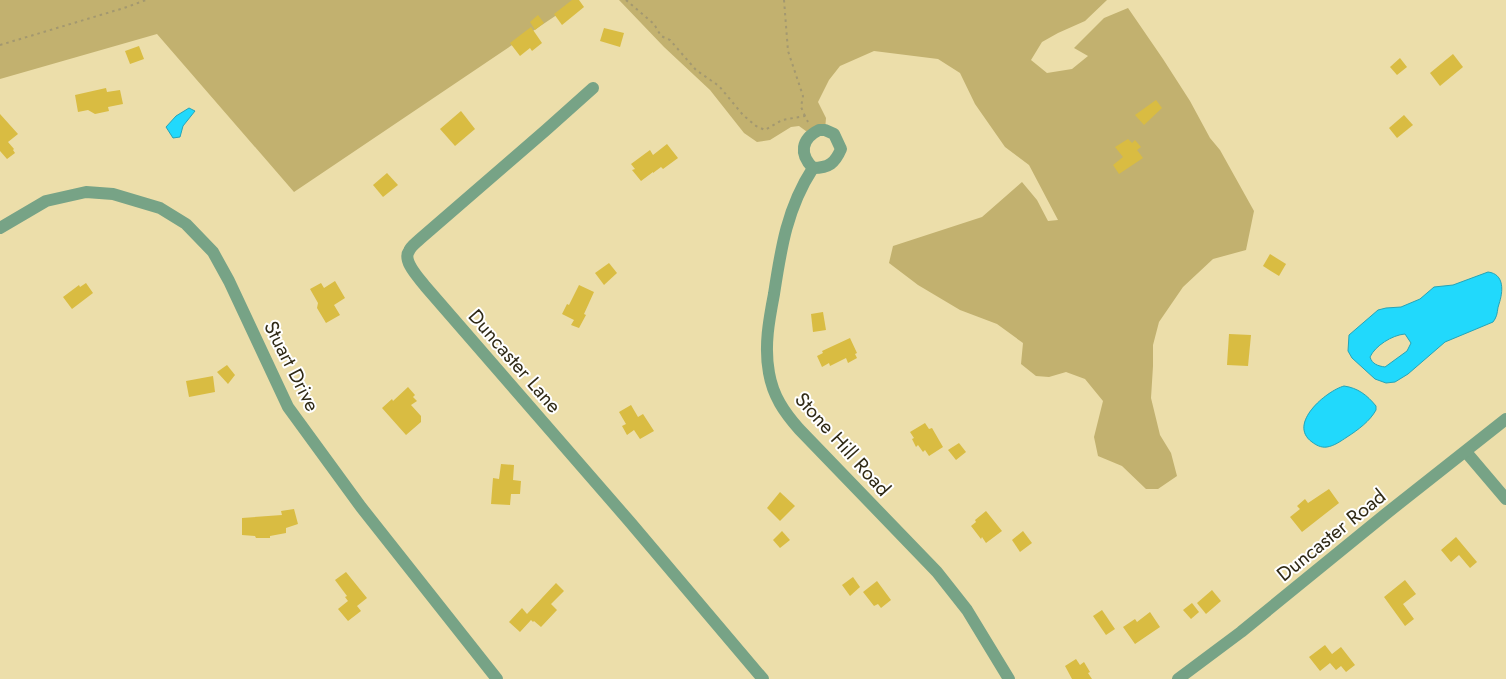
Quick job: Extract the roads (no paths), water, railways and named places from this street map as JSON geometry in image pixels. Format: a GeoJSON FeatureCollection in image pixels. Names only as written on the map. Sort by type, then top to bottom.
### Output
{"type":"FeatureCollection","features":[{"type":"Feature","properties":{"kind":"street","name":"Duncaster Lane"},"geometry":{"type":"LineString","coordinates":[[593,88],[420,239],[407,252],[406,257],[414,272],[425,286],[636,529],[763,679]]}},
{"type":"Feature","properties":{"kind":"street"},"geometry":{"type":"LineString","coordinates":[[825,130],[834,134],[841,149],[831,165],[813,168],[807,161],[804,142],[810,134],[815,132],[825,130]]}},
{"type":"Feature","properties":{"kind":"street","name":"Stone Hill Road"},"geometry":{"type":"LineString","coordinates":[[813,168],[787,223],[769,321],[765,349],[769,375],[776,398],[782,409],[799,429],[937,572],[966,610],[1010,679]]}},
{"type":"Feature","properties":{"kind":"street","name":"Stuart Drive"},"geometry":{"type":"LineString","coordinates":[[0,228],[46,201],[86,192],[114,194],[160,208],[186,224],[213,252],[230,281],[288,407],[361,507],[497,679]]}},
{"type":"Feature","properties":{"kind":"street","name":"Duncaster Road"},"geometry":{"type":"LineString","coordinates":[[1178,679],[1241,632],[1506,419]]}},
{"type":"Feature","properties":{"kind":"street"},"geometry":{"type":"LineString","coordinates":[[1466,452],[1506,499]]}},
{"type":"Feature","properties":{"kind":"water"},"geometry":{"type":"Polygon","coordinates":[[[189,108],[195,111],[183,126],[180,137],[173,138],[166,127],[176,116],[189,108]]]}},
{"type":"Feature","properties":{"kind":"water"},"geometry":{"type":"Polygon","coordinates":[[[1488,272],[1494,273],[1500,280],[1502,289],[1497,315],[1493,322],[1445,342],[1408,374],[1395,382],[1386,383],[1375,379],[1352,358],[1348,351],[1349,335],[1378,310],[1401,307],[1420,299],[1434,287],[1453,285],[1488,272]],[[1405,334],[1395,336],[1380,345],[1370,357],[1376,364],[1385,367],[1407,351],[1411,343],[1405,334]]]}},
{"type":"Feature","properties":{"kind":"water"},"geometry":{"type":"Polygon","coordinates":[[[1344,386],[1354,388],[1366,395],[1376,406],[1376,410],[1363,425],[1340,442],[1327,447],[1319,446],[1305,435],[1304,426],[1306,418],[1319,401],[1336,389],[1344,386]]]}}]}
